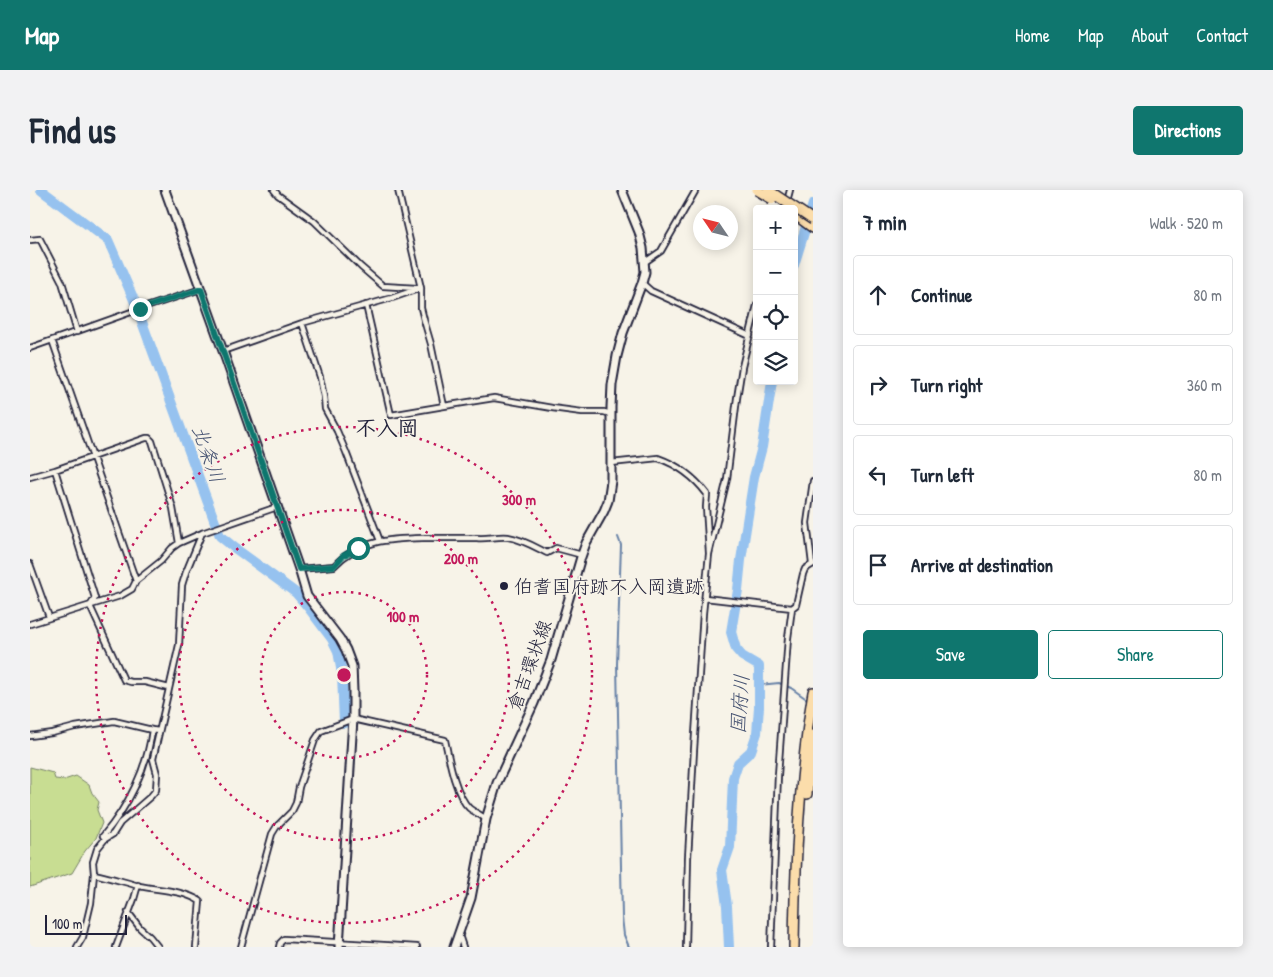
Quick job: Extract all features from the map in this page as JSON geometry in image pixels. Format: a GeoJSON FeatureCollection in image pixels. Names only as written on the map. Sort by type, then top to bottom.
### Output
{"type":"FeatureCollection","features":[{"type":"Feature","properties":{"kind":"highway"},"geometry":{"type":"LineString","coordinates":[[757,190],[780,205]]}},
{"type":"Feature","properties":{"kind":"highway"},"geometry":{"type":"LineString","coordinates":[[768,190],[813,220]]}},
{"type":"Feature","properties":{"kind":"highway"},"geometry":{"type":"LineString","coordinates":[[798,217],[813,228]]}},
{"type":"Feature","properties":{"kind":"highway"},"geometry":{"type":"LineString","coordinates":[[794,947],[797,847],[803,766],[813,692]]}},
{"type":"Feature","properties":{"kind":"highway"},"geometry":{"type":"LineString","coordinates":[[800,947],[803,848],[813,735]]}},
{"type":"Feature","properties":{"kind":"main road"},"geometry":{"type":"LineString","coordinates":[[165,190],[223,351],[307,596],[340,639],[352,666],[353,719],[340,945]]}},
{"type":"Feature","properties":{"kind":"main road","name":"倉吉環状線"},"geometry":{"type":"LineString","coordinates":[[454,947],[471,898],[486,819],[497,783],[534,703],[551,660],[582,555],[608,501],[612,463],[612,385],[623,333],[645,272],[639,232],[622,190]]}},
{"type":"Feature","properties":{"kind":"street"},"geometry":{"type":"LineString","coordinates":[[274,190],[278,196],[314,221],[361,267],[384,286],[420,288]]}},
{"type":"Feature","properties":{"kind":"street"},"geometry":{"type":"LineString","coordinates":[[398,190],[420,288],[421,308],[431,344],[444,406]]}},
{"type":"Feature","properties":{"kind":"street"},"geometry":{"type":"LineString","coordinates":[[645,262],[661,251],[696,190]]}},
{"type":"Feature","properties":{"kind":"street"},"geometry":{"type":"LineString","coordinates":[[787,205],[790,190]]}},
{"type":"Feature","properties":{"kind":"street"},"geometry":{"type":"LineString","coordinates":[[30,240],[40,239],[62,282],[77,332]]}},
{"type":"Feature","properties":{"kind":"street"},"geometry":{"type":"LineString","coordinates":[[642,283],[652,291],[750,336]]}},
{"type":"Feature","properties":{"kind":"street"},"geometry":{"type":"LineString","coordinates":[[223,351],[302,323],[392,298],[420,288]]}},
{"type":"Feature","properties":{"kind":"street"},"geometry":{"type":"LineString","coordinates":[[30,348],[201,289]]}},
{"type":"Feature","properties":{"kind":"street"},"geometry":{"type":"LineString","coordinates":[[366,305],[391,415],[494,398],[552,408],[611,414]]}},
{"type":"Feature","properties":{"kind":"street"},"geometry":{"type":"LineString","coordinates":[[302,323],[320,377],[325,409],[346,452],[380,542]]}},
{"type":"Feature","properties":{"kind":"street"},"geometry":{"type":"LineString","coordinates":[[686,947],[688,849],[709,554],[727,479],[742,367],[753,323]]}},
{"type":"Feature","properties":{"kind":"street"},"geometry":{"type":"LineString","coordinates":[[52,340],[136,581]]}},
{"type":"Feature","properties":{"kind":"street"},"geometry":{"type":"LineString","coordinates":[[30,477],[149,438],[152,441],[173,508],[179,543]]}},
{"type":"Feature","properties":{"kind":"street"},"geometry":{"type":"LineString","coordinates":[[612,463],[658,458],[689,475],[701,486],[707,494],[709,554]]}},
{"type":"Feature","properties":{"kind":"street"},"geometry":{"type":"LineString","coordinates":[[55,470],[95,598],[90,606]]}},
{"type":"Feature","properties":{"kind":"street"},"geometry":{"type":"LineString","coordinates":[[705,598],[789,608],[796,604],[803,574],[805,569],[812,564],[807,523],[813,481]]}},
{"type":"Feature","properties":{"kind":"street"},"geometry":{"type":"LineString","coordinates":[[30,624],[120,596],[132,589],[136,581],[161,561],[179,543],[277,508]]}},
{"type":"Feature","properties":{"kind":"street"},"geometry":{"type":"LineString","coordinates":[[77,947],[83,937],[91,903],[94,874],[93,862],[98,849],[113,834],[120,823],[152,796],[156,790],[157,774],[153,759],[179,645],[182,585],[202,534]]}},
{"type":"Feature","properties":{"kind":"street"},"geometry":{"type":"LineString","coordinates":[[299,569],[334,566],[343,556],[358,548],[380,542],[404,539],[487,539],[507,537],[524,541],[547,554],[556,548],[582,555]]}},
{"type":"Feature","properties":{"kind":"street"},"geometry":{"type":"LineString","coordinates":[[30,564],[49,617]]}},
{"type":"Feature","properties":{"kind":"street"},"geometry":{"type":"LineString","coordinates":[[90,606],[124,680],[145,682],[169,688]]}},
{"type":"Feature","properties":{"kind":"street"},"geometry":{"type":"LineString","coordinates":[[771,947],[778,775],[789,608]]}},
{"type":"Feature","properties":{"kind":"street"},"geometry":{"type":"LineString","coordinates":[[241,947],[272,834],[292,811],[296,803],[299,787],[315,740],[321,731],[353,719],[445,740],[450,766],[462,799],[470,808],[486,819]]}},
{"type":"Feature","properties":{"kind":"street"},"geometry":{"type":"LineString","coordinates":[[30,736],[114,721],[159,731]]}},
{"type":"Feature","properties":{"kind":"street"},"geometry":{"type":"LineString","coordinates":[[102,836],[114,823],[131,793],[145,762],[152,730]]}},
{"type":"Feature","properties":{"kind":"street"},"geometry":{"type":"LineString","coordinates":[[94,874],[182,893],[193,896],[200,901],[196,947]]}},
{"type":"Feature","properties":{"kind":"street"},"geometry":{"type":"LineString","coordinates":[[116,947],[138,885]]}},
{"type":"Feature","properties":{"kind":"street"},"geometry":{"type":"LineString","coordinates":[[128,912],[158,947]]}},
{"type":"Feature","properties":{"kind":"street"},"geometry":{"type":"LineString","coordinates":[[459,936],[463,947]]}},
{"type":"Feature","properties":{"kind":"street"},"geometry":{"type":"LineString","coordinates":[[279,947],[284,939],[340,945],[417,947]]}},
{"type":"Feature","properties":{"kind":"green space"},"geometry":{"type":"Polygon","coordinates":[[[30,767],[53,773],[55,779],[64,780],[76,776],[89,785],[99,802],[97,810],[102,823],[96,838],[85,851],[72,873],[30,887],[30,767]]]}},
{"type":"Feature","properties":{"kind":"waterway","name":"北条川"},"geometry":{"type":"LineString","coordinates":[[41,190],[108,240],[134,300],[220,536],[296,593],[332,639],[338,651],[342,674],[344,723]]}},
{"type":"Feature","properties":{"kind":"waterway","name":"国府川"},"geometry":{"type":"LineString","coordinates":[[798,252],[813,204]]}},
{"type":"Feature","properties":{"kind":"waterway","name":"国府川"},"geometry":{"type":"LineString","coordinates":[[729,947],[727,906],[722,870],[730,847],[733,778],[738,763],[751,751],[757,733],[759,707],[759,666],[742,656],[736,649],[731,632],[754,477],[762,447],[771,385]]}},
{"type":"Feature","properties":{"kind":"waterway"},"geometry":{"type":"LineString","coordinates":[[618,537],[621,545],[617,664],[622,917],[624,935],[629,947]]}},
{"type":"Feature","properties":{"kind":"waterway"},"geometry":{"type":"LineString","coordinates":[[759,685],[779,683],[791,688],[808,700]]}},
{"type":"Feature","properties":{"kind":"place","name":"伯耆国府跡不入岡遺跡"},"geometry":{"type":"Point","coordinates":[504,586]}},
{"type":"Feature","properties":{"kind":"district","name":"不入岡"},"geometry":{"type":"Point","coordinates":[387,427]}},
{"type":"Feature","properties":{"kind":"route"},"geometry":{"type":"LineString","coordinates":[[140,309],[201,289],[299,569],[334,566],[343,556],[358,548]]}}]}
